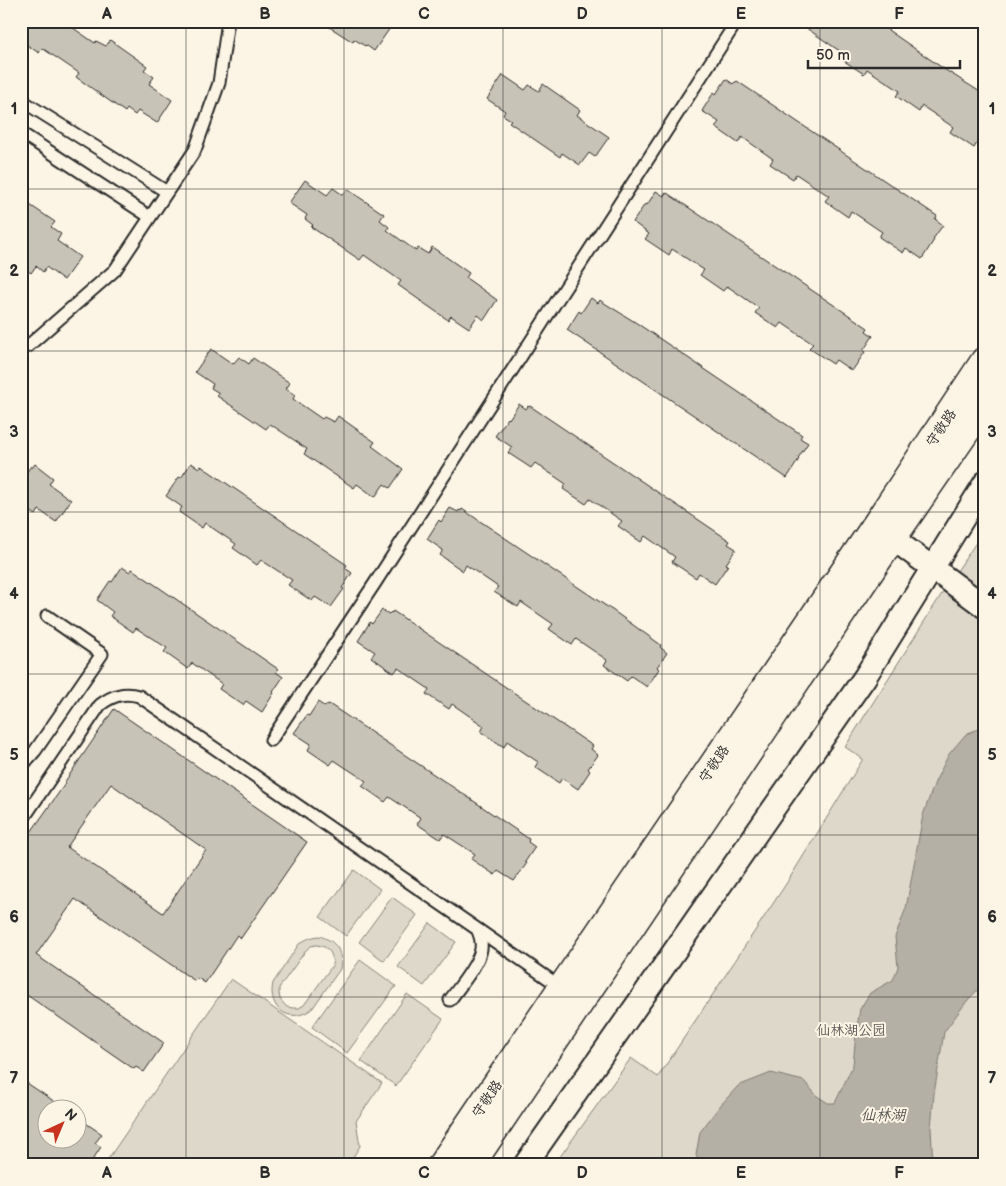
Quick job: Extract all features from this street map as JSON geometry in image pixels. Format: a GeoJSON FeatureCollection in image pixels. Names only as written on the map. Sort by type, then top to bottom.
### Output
{"type":"FeatureCollection","features":[{"type":"Feature","properties":{"kind":"main road","name":"守敬路"},"geometry":{"type":"LineString","coordinates":[[442,1165],[869,536],[985,361]]}},
{"type":"Feature","properties":{"kind":"main road","name":"守敬路"},"geometry":{"type":"LineString","coordinates":[[470,1165],[985,403]]}},
{"type":"Feature","properties":{"kind":"street"},"geometry":{"type":"LineString","coordinates":[[525,1165],[865,677],[985,483]]}},
{"type":"Feature","properties":{"kind":"street"},"geometry":{"type":"LineString","coordinates":[[892,538],[985,607]]}},
{"type":"Feature","properties":{"kind":"lane"},"geometry":{"type":"LineString","coordinates":[[21,349],[28,346],[115,270],[195,150],[219,83],[228,21]]}},
{"type":"Feature","properties":{"kind":"lane"},"geometry":{"type":"LineString","coordinates":[[271,740],[376,584],[737,21]]}},
{"type":"Feature","properties":{"kind":"lane"},"geometry":{"type":"LineString","coordinates":[[21,100],[166,192]]}},
{"type":"Feature","properties":{"kind":"lane"},"geometry":{"type":"LineString","coordinates":[[21,133],[150,217]]}},
{"type":"Feature","properties":{"kind":"lane"},"geometry":{"type":"LineString","coordinates":[[21,767],[35,751],[102,654],[47,616]]}},
{"type":"Feature","properties":{"kind":"lane"},"geometry":{"type":"LineString","coordinates":[[21,822],[100,705],[116,695],[139,696],[562,988]]}},
{"type":"Feature","properties":{"kind":"lane"},"geometry":{"type":"LineString","coordinates":[[450,1000],[480,956],[482,947],[481,937],[477,929]]}},
{"type":"Feature","properties":{"kind":"green space","name":"仙林湖公园"},"geometry":{"type":"Polygon","coordinates":[[[985,529],[985,1165],[554,1165],[631,1058],[658,1077],[786,884],[863,759],[845,747],[985,529]]]}},
{"type":"Feature","properties":{"kind":"green space"},"geometry":{"type":"Polygon","coordinates":[[[354,870],[380,889],[346,936],[320,917],[354,870]]]}},
{"type":"Feature","properties":{"kind":"green space"},"geometry":{"type":"Polygon","coordinates":[[[392,897],[417,915],[384,961],[359,942],[392,897]]]}},
{"type":"Feature","properties":{"kind":"green space"},"geometry":{"type":"Polygon","coordinates":[[[430,923],[456,942],[424,986],[398,967],[430,923]]]}},
{"type":"Feature","properties":{"kind":"green space"},"geometry":{"type":"Polygon","coordinates":[[[319,936],[330,941],[337,948],[341,957],[340,969],[312,1009],[304,1014],[288,1015],[277,1007],[273,1000],[273,983],[299,944],[319,936]],[[311,946],[306,950],[279,988],[280,999],[287,1007],[299,1008],[304,1005],[332,966],[330,951],[321,946],[311,946]]]}},
{"type":"Feature","properties":{"kind":"green space"},"geometry":{"type":"Polygon","coordinates":[[[360,960],[396,986],[347,1053],[312,1027],[360,960]]]}},
{"type":"Feature","properties":{"kind":"green space"},"geometry":{"type":"Polygon","coordinates":[[[231,979],[382,1083],[356,1121],[360,1146],[348,1165],[104,1165],[231,979]]]}},
{"type":"Feature","properties":{"kind":"green space"},"geometry":{"type":"Polygon","coordinates":[[[407,994],[443,1019],[396,1086],[361,1061],[407,994]]]}},
{"type":"Feature","properties":{"kind":"water","name":"仙林湖"},"geometry":{"type":"Polygon","coordinates":[[[985,726],[985,982],[967,1001],[944,1032],[934,1094],[931,1128],[933,1165],[700,1165],[696,1155],[700,1132],[738,1086],[771,1073],[804,1081],[817,1096],[828,1103],[835,1103],[853,1065],[860,1009],[870,993],[893,980],[898,967],[895,937],[906,908],[923,815],[935,782],[949,754],[966,734],[985,726]]]}},
{"type":"Feature","properties":{"kind":"building"},"geometry":{"type":"Polygon","coordinates":[[[21,21],[63,21],[95,43],[96,41],[106,46],[110,40],[147,66],[144,70],[154,77],[149,84],[172,100],[157,123],[138,111],[135,115],[127,109],[125,112],[76,77],[79,73],[42,48],[39,53],[21,41],[21,21]]]}},
{"type":"Feature","properties":{"kind":"building"},"geometry":{"type":"Polygon","coordinates":[[[320,21],[380,21],[390,28],[374,51],[354,39],[353,42],[320,21]]]}},
{"type":"Feature","properties":{"kind":"building"},"geometry":{"type":"Polygon","coordinates":[[[796,21],[875,21],[985,95],[985,149],[977,143],[974,148],[950,132],[953,127],[922,106],[919,112],[896,96],[900,91],[867,69],[864,74],[841,59],[844,54],[796,21]]]}},
{"type":"Feature","properties":{"kind":"building"},"geometry":{"type":"Polygon","coordinates":[[[503,75],[525,90],[529,85],[539,91],[543,84],[580,110],[577,115],[609,137],[595,157],[589,153],[580,165],[562,153],[560,157],[509,122],[511,120],[503,115],[505,111],[487,99],[503,75]]]}},
{"type":"Feature","properties":{"kind":"building"},"geometry":{"type":"Polygon","coordinates":[[[726,79],[733,84],[737,81],[937,216],[935,219],[943,225],[922,259],[906,248],[903,253],[879,237],[882,232],[851,211],[848,217],[825,201],[829,196],[796,174],[793,179],[770,164],[773,159],[742,137],[738,143],[715,127],[719,122],[702,111],[714,92],[716,94],[726,79]]]}},
{"type":"Feature","properties":{"kind":"building"},"geometry":{"type":"Polygon","coordinates":[[[305,180],[327,195],[333,188],[343,195],[347,189],[384,214],[380,220],[389,227],[387,230],[416,251],[418,248],[428,254],[432,247],[469,273],[466,278],[497,300],[484,320],[478,315],[469,328],[451,316],[448,320],[398,285],[401,281],[364,255],[360,260],[311,227],[313,225],[305,219],[307,215],[289,203],[305,180]]]}},
{"type":"Feature","properties":{"kind":"building"},"geometry":{"type":"Polygon","coordinates":[[[656,191],[664,196],[667,193],[868,328],[866,331],[873,336],[852,371],[836,360],[833,364],[809,348],[813,344],[782,323],[778,328],[755,313],[759,308],[727,286],[723,291],[700,275],[704,270],[672,249],[669,255],[645,239],[649,234],[633,222],[656,191]]]}},
{"type":"Feature","properties":{"kind":"building"},"geometry":{"type":"Polygon","coordinates":[[[21,199],[55,222],[51,227],[61,234],[57,241],[80,257],[64,280],[46,267],[43,272],[36,266],[31,273],[21,266],[21,199]]]}},
{"type":"Feature","properties":{"kind":"building"},"geometry":{"type":"Polygon","coordinates":[[[591,298],[598,303],[600,300],[635,322],[802,435],[800,438],[808,443],[787,478],[567,330],[579,311],[581,313],[591,298]]]}},
{"type":"Feature","properties":{"kind":"building"},"geometry":{"type":"Polygon","coordinates":[[[211,349],[233,364],[239,357],[249,364],[253,358],[290,383],[286,389],[295,395],[293,399],[322,419],[324,417],[334,422],[338,416],[375,442],[372,446],[403,469],[390,488],[384,484],[375,497],[357,484],[354,488],[304,454],[307,449],[300,444],[270,424],[266,429],[217,396],[219,393],[211,388],[213,384],[195,372],[211,349]]]}},
{"type":"Feature","properties":{"kind":"building"},"geometry":{"type":"Polygon","coordinates":[[[519,404],[526,409],[530,406],[730,541],[728,544],[736,549],[715,584],[699,573],[696,578],[672,562],[675,557],[645,536],[641,542],[618,526],[622,521],[590,499],[586,504],[563,489],[566,484],[535,463],[531,468],[508,453],[512,447],[495,436],[519,404]]]}},
{"type":"Feature","properties":{"kind":"building"},"geometry":{"type":"Polygon","coordinates":[[[191,463],[199,468],[201,466],[347,565],[345,568],[352,573],[342,588],[344,589],[331,607],[315,597],[312,601],[288,585],[292,580],[261,560],[257,565],[233,548],[236,544],[205,523],[202,528],[179,512],[182,507],[166,496],[191,463]]]}},
{"type":"Feature","properties":{"kind":"building"},"geometry":{"type":"Polygon","coordinates":[[[35,464],[53,478],[49,484],[71,500],[56,522],[39,510],[36,515],[21,505],[21,480],[31,466],[32,468],[35,464]]]}},
{"type":"Feature","properties":{"kind":"building"},"geometry":{"type":"Polygon","coordinates":[[[450,508],[458,512],[462,509],[661,645],[660,647],[667,653],[657,667],[659,669],[647,687],[631,676],[627,681],[604,665],[607,660],[576,639],[572,645],[549,629],[553,624],[521,602],[518,607],[494,592],[498,587],[466,565],[463,571],[440,555],[443,550],[427,539],[439,520],[441,522],[450,508]]]}},
{"type":"Feature","properties":{"kind":"building"},"geometry":{"type":"Polygon","coordinates":[[[122,567],[130,572],[132,569],[278,669],[276,672],[283,677],[262,712],[246,701],[243,705],[219,689],[222,684],[192,663],[188,669],[164,652],[167,648],[136,628],[133,632],[110,616],[113,612],[97,600],[122,567]]]}},
{"type":"Feature","properties":{"kind":"building"},"geometry":{"type":"Polygon","coordinates":[[[382,610],[389,614],[393,611],[593,746],[591,749],[598,755],[588,769],[590,771],[578,789],[562,778],[559,783],[535,767],[538,762],[507,741],[504,747],[481,732],[484,726],[452,704],[449,709],[426,694],[429,689],[398,668],[394,673],[371,657],[375,652],[358,641],[370,622],[372,624],[382,610]]]}},
{"type":"Feature","properties":{"kind":"building"},"geometry":{"type":"Polygon","coordinates":[[[318,702],[325,707],[329,704],[529,839],[528,842],[535,847],[525,862],[527,863],[514,881],[498,871],[495,875],[471,859],[475,854],[444,834],[440,839],[417,824],[421,818],[389,797],[385,802],[362,786],[366,781],[334,760],[330,765],[308,750],[311,744],[294,733],[318,702]]]}},
{"type":"Feature","properties":{"kind":"building"},"geometry":{"type":"Polygon","coordinates":[[[114,709],[307,842],[241,938],[237,935],[205,983],[198,978],[195,981],[75,899],[36,955],[164,1043],[144,1072],[136,1067],[134,1069],[21,991],[21,846],[114,709]],[[111,784],[67,847],[163,913],[206,850],[111,784]]]}},
{"type":"Feature","properties":{"kind":"building"},"geometry":{"type":"Polygon","coordinates":[[[21,1079],[49,1098],[38,1098],[38,1148],[88,1148],[88,1125],[102,1134],[95,1143],[101,1147],[89,1165],[21,1165],[21,1079]]]}}]}
